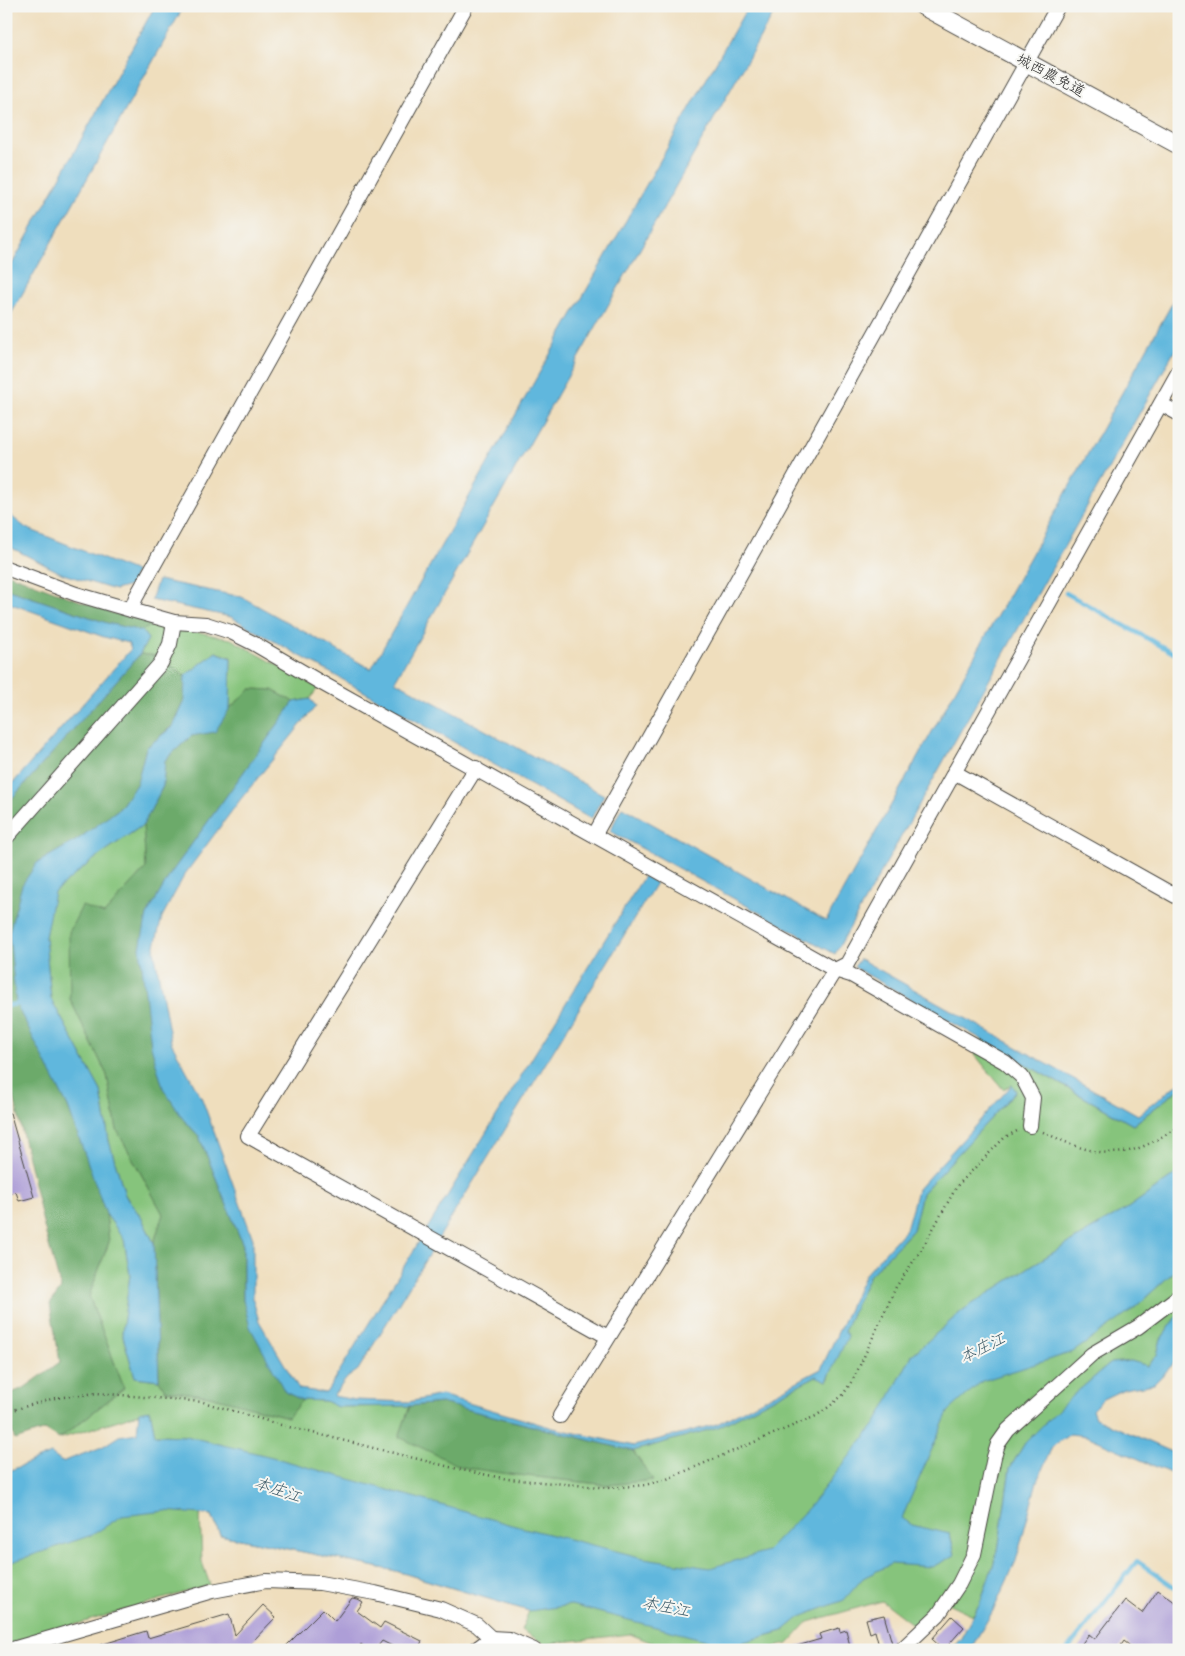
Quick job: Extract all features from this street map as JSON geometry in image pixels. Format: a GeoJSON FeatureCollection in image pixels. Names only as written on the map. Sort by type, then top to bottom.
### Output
{"type":"FeatureCollection","features":[{"type":"Feature","properties":{"kind":"street"},"geometry":{"type":"LineString","coordinates":[[131,610],[136,597],[466,6]]}},
{"type":"Feature","properties":{"kind":"street","name":"城西農免道"},"geometry":{"type":"LineString","coordinates":[[923,6],[1179,145]]}},
{"type":"Feature","properties":{"kind":"street"},"geometry":{"type":"LineString","coordinates":[[595,834],[1058,6]]}},
{"type":"Feature","properties":{"kind":"street"},"geometry":{"type":"LineString","coordinates":[[560,1416],[835,970],[847,964],[1179,371]]}},
{"type":"Feature","properties":{"kind":"street"},"geometry":{"type":"LineString","coordinates":[[1161,404],[1179,414]]}},
{"type":"Feature","properties":{"kind":"street"},"geometry":{"type":"LineString","coordinates":[[6,568],[76,594],[174,622],[206,624],[246,639],[835,970],[850,974],[1005,1062],[1022,1077],[1033,1098],[1030,1126]]}},
{"type":"Feature","properties":{"kind":"street"},"geometry":{"type":"LineString","coordinates":[[6,838],[161,663],[170,644],[174,622]]}},
{"type":"Feature","properties":{"kind":"street"},"geometry":{"type":"LineString","coordinates":[[476,768],[248,1136],[608,1337]]}},
{"type":"Feature","properties":{"kind":"street"},"geometry":{"type":"LineString","coordinates":[[954,772],[1179,898]]}},
{"type":"Feature","properties":{"kind":"street"},"geometry":{"type":"LineString","coordinates":[[901,1650],[938,1615],[963,1576],[974,1554],[994,1457],[998,1444],[1008,1430],[1092,1354],[1138,1327],[1179,1296]]}},
{"type":"Feature","properties":{"kind":"street"},"geometry":{"type":"LineString","coordinates":[[10,1650],[212,1591],[266,1581],[320,1583],[375,1593],[441,1610],[477,1625],[492,1638],[509,1639],[534,1650]]}},
{"type":"Feature","properties":{"kind":"street"},"geometry":{"type":"LineString","coordinates":[[475,1650],[492,1638]]}},
{"type":"Feature","properties":{"kind":"path"},"geometry":{"type":"LineString","coordinates":[[6,1412],[56,1398],[97,1392],[202,1402],[281,1425],[462,1470],[508,1478],[610,1488],[645,1485],[667,1479],[816,1416],[843,1394],[856,1376],[896,1287],[923,1247],[958,1186],[1004,1137],[1030,1126],[1076,1148],[1113,1154],[1143,1146],[1179,1127]]}},
{"type":"Feature","properties":{"kind":"green space"},"geometry":{"type":"Polygon","coordinates":[[[6,573],[109,612],[155,623],[142,631],[107,623],[6,589],[6,573]]]}},
{"type":"Feature","properties":{"kind":"green space"},"geometry":{"type":"Polygon","coordinates":[[[155,623],[231,639],[318,688],[310,699],[294,702],[272,690],[251,689],[230,708],[231,657],[216,652],[185,676],[158,656],[140,654],[148,639],[142,631],[155,623]]]}},
{"type":"Feature","properties":{"kind":"green space"},"geometry":{"type":"Polygon","coordinates":[[[140,654],[158,656],[185,676],[184,703],[172,726],[146,748],[137,783],[120,808],[77,840],[37,863],[48,1066],[68,1107],[106,1214],[109,1242],[89,1296],[124,1388],[59,1439],[45,1430],[15,1440],[6,1415],[6,1395],[24,1388],[60,1362],[50,1304],[61,1289],[44,1227],[14,1097],[6,1088],[6,805],[140,654]]]}},
{"type":"Feature","properties":{"kind":"green space"},"geometry":{"type":"Polygon","coordinates":[[[251,689],[272,690],[294,702],[171,873],[147,915],[183,1119],[199,1136],[243,1245],[243,1300],[285,1392],[302,1400],[288,1417],[210,1396],[165,1390],[159,1380],[154,1243],[163,1214],[117,1130],[107,1075],[70,999],[69,932],[82,906],[104,914],[146,868],[143,825],[163,786],[165,760],[191,736],[215,731],[230,708],[251,689]]]}},
{"type":"Feature","properties":{"kind":"green space"},"geometry":{"type":"Polygon","coordinates":[[[143,825],[146,868],[104,914],[70,999],[107,1075],[117,1130],[163,1214],[154,1243],[141,1217],[125,1195],[109,1141],[101,1091],[51,999],[45,937],[53,892],[98,856],[143,825]]]}},
{"type":"Feature","properties":{"kind":"green space"},"geometry":{"type":"Polygon","coordinates":[[[982,1040],[1133,1125],[1179,1089],[1179,1172],[1128,1208],[1034,1264],[963,1310],[912,1355],[826,1531],[678,1588],[186,1436],[155,1435],[150,1410],[59,1439],[124,1388],[89,1296],[109,1242],[106,1214],[124,1239],[130,1275],[122,1333],[135,1377],[159,1380],[165,1390],[210,1396],[288,1417],[302,1400],[325,1401],[338,1407],[410,1406],[399,1437],[509,1474],[609,1485],[653,1480],[633,1451],[718,1427],[816,1376],[828,1381],[844,1331],[869,1276],[913,1230],[922,1193],[1016,1091],[1012,1085],[1003,1089],[975,1055],[982,1040]]]}},
{"type":"Feature","properties":{"kind":"green space"},"geometry":{"type":"Polygon","coordinates":[[[1179,1267],[1179,1314],[1161,1339],[1157,1355],[1147,1366],[1131,1361],[1111,1363],[1072,1396],[1025,1443],[1010,1468],[998,1551],[980,1603],[973,1615],[943,1601],[916,1627],[882,1601],[808,1622],[788,1644],[761,1650],[670,1650],[630,1634],[545,1644],[521,1630],[529,1611],[396,1571],[220,1535],[212,1515],[200,1514],[202,1562],[210,1585],[6,1645],[6,1533],[180,1483],[729,1646],[783,1631],[872,1554],[955,1554],[950,1534],[890,1534],[938,1401],[991,1355],[1130,1312],[1179,1267]]]}},
{"type":"Feature","properties":{"kind":"green space"},"geometry":{"type":"Polygon","coordinates":[[[441,1403],[633,1451],[653,1480],[609,1485],[462,1467],[399,1437],[410,1406],[441,1403]]]}},
{"type":"Feature","properties":{"kind":"water"},"geometry":{"type":"Polygon","coordinates":[[[155,6],[184,6],[6,323],[6,275],[155,6]]]}},
{"type":"Feature","properties":{"kind":"water"},"geometry":{"type":"Polygon","coordinates":[[[748,6],[778,6],[395,681],[604,795],[591,819],[231,617],[151,600],[158,580],[242,597],[371,669],[748,6]]]}},
{"type":"Feature","properties":{"kind":"water"},"geometry":{"type":"Polygon","coordinates":[[[1179,291],[1179,343],[835,954],[610,831],[622,807],[826,921],[1179,291]]]}},
{"type":"Feature","properties":{"kind":"water"},"geometry":{"type":"Polygon","coordinates":[[[6,512],[26,528],[136,572],[130,586],[115,590],[63,574],[6,545],[6,512]]]}},
{"type":"Feature","properties":{"kind":"water"},"geometry":{"type":"Polygon","coordinates":[[[6,589],[107,623],[142,631],[148,639],[140,654],[6,805],[6,791],[131,649],[128,643],[104,637],[6,602],[6,589]]]}},
{"type":"Feature","properties":{"kind":"water"},"geometry":{"type":"Polygon","coordinates":[[[216,652],[231,658],[230,708],[215,732],[191,736],[165,760],[163,786],[143,825],[98,856],[54,892],[45,937],[51,999],[101,1091],[109,1141],[125,1195],[141,1217],[154,1243],[159,1380],[135,1377],[122,1333],[130,1275],[124,1239],[106,1214],[68,1107],[16,1004],[9,933],[22,885],[37,863],[77,840],[120,808],[137,783],[146,748],[173,726],[184,703],[185,676],[216,652]]]}},
{"type":"Feature","properties":{"kind":"water"},"geometry":{"type":"Polygon","coordinates":[[[310,699],[316,706],[240,800],[185,874],[162,917],[154,950],[171,1042],[202,1099],[253,1239],[253,1300],[259,1321],[299,1389],[326,1393],[644,876],[656,883],[358,1370],[347,1378],[333,1396],[355,1400],[409,1402],[441,1395],[553,1428],[634,1446],[717,1424],[821,1369],[865,1274],[906,1229],[917,1190],[1012,1085],[1016,1091],[922,1193],[913,1230],[869,1276],[844,1331],[848,1336],[827,1381],[816,1376],[718,1427],[633,1451],[441,1403],[410,1406],[337,1407],[325,1401],[302,1400],[285,1392],[250,1327],[243,1300],[243,1245],[199,1136],[183,1119],[163,1088],[151,1046],[140,948],[147,915],[171,873],[294,702],[310,699]]]}},
{"type":"Feature","properties":{"kind":"water"},"geometry":{"type":"Polygon","coordinates":[[[860,959],[1138,1115],[1179,1083],[1179,1089],[1133,1125],[854,967],[860,959]]]}},
{"type":"Feature","properties":{"kind":"water","name":"本庄江"},"geometry":{"type":"Polygon","coordinates":[[[1179,1172],[1179,1267],[1130,1312],[1073,1352],[982,1381],[948,1412],[902,1518],[912,1525],[950,1534],[955,1555],[932,1567],[891,1564],[863,1578],[844,1600],[800,1617],[783,1631],[729,1646],[571,1605],[529,1611],[396,1571],[220,1535],[212,1515],[165,1511],[122,1516],[92,1535],[6,1564],[6,1472],[51,1454],[62,1462],[102,1447],[119,1436],[137,1433],[139,1412],[150,1410],[155,1435],[186,1436],[272,1457],[508,1524],[644,1558],[710,1568],[767,1551],[809,1507],[876,1423],[912,1355],[963,1310],[1034,1264],[1128,1208],[1179,1172]]]}},
{"type":"Feature","properties":{"kind":"water"},"geometry":{"type":"Polygon","coordinates":[[[1179,1314],[1179,1358],[1154,1384],[1124,1389],[1103,1399],[1092,1410],[1095,1418],[1179,1455],[1179,1477],[1087,1436],[1070,1434],[1052,1447],[1037,1481],[1016,1561],[994,1609],[970,1650],[951,1650],[961,1638],[980,1603],[998,1551],[1010,1468],[1025,1443],[1072,1396],[1111,1363],[1131,1361],[1148,1366],[1157,1355],[1161,1339],[1179,1314]]]}},
{"type":"Feature","properties":{"kind":"building"},"geometry":{"type":"Polygon","coordinates":[[[6,1113],[10,1113],[34,1197],[19,1201],[16,1192],[6,1194],[6,1113]]]}},
{"type":"Feature","properties":{"kind":"building"},"geometry":{"type":"Polygon","coordinates":[[[1158,1590],[1179,1605],[1179,1650],[1135,1650],[1124,1641],[1118,1650],[1077,1650],[1089,1634],[1095,1639],[1125,1600],[1142,1613],[1158,1590]]]}},
{"type":"Feature","properties":{"kind":"building"},"geometry":{"type":"Polygon","coordinates":[[[352,1598],[363,1602],[357,1611],[380,1628],[384,1622],[422,1641],[418,1650],[400,1650],[382,1641],[375,1650],[368,1650],[361,1644],[357,1650],[282,1650],[323,1609],[335,1621],[352,1598]]]}},
{"type":"Feature","properties":{"kind":"building"},"geometry":{"type":"Polygon","coordinates":[[[263,1605],[276,1617],[251,1643],[258,1650],[97,1650],[97,1646],[146,1631],[148,1638],[229,1614],[235,1635],[263,1605]]]}},
{"type":"Feature","properties":{"kind":"building"},"geometry":{"type":"Polygon","coordinates":[[[884,1615],[893,1647],[880,1650],[875,1631],[870,1633],[866,1619],[884,1615]]]}},
{"type":"Feature","properties":{"kind":"building"},"geometry":{"type":"Polygon","coordinates":[[[952,1616],[964,1627],[944,1650],[932,1639],[952,1616]]]}},
{"type":"Feature","properties":{"kind":"building"},"geometry":{"type":"Polygon","coordinates":[[[839,1628],[840,1632],[846,1630],[851,1650],[798,1650],[797,1646],[821,1639],[819,1634],[839,1628]]]}},
{"type":"Feature","properties":{"kind":"waterway"},"geometry":{"type":"LineString","coordinates":[[1066,593],[1179,656]]}},
{"type":"Feature","properties":{"kind":"waterway"},"geometry":{"type":"LineString","coordinates":[[6,1006],[16,1004]]}},
{"type":"Feature","properties":{"kind":"waterway"},"geometry":{"type":"LineString","coordinates":[[1067,1650],[1137,1561],[1179,1590]]}}]}
